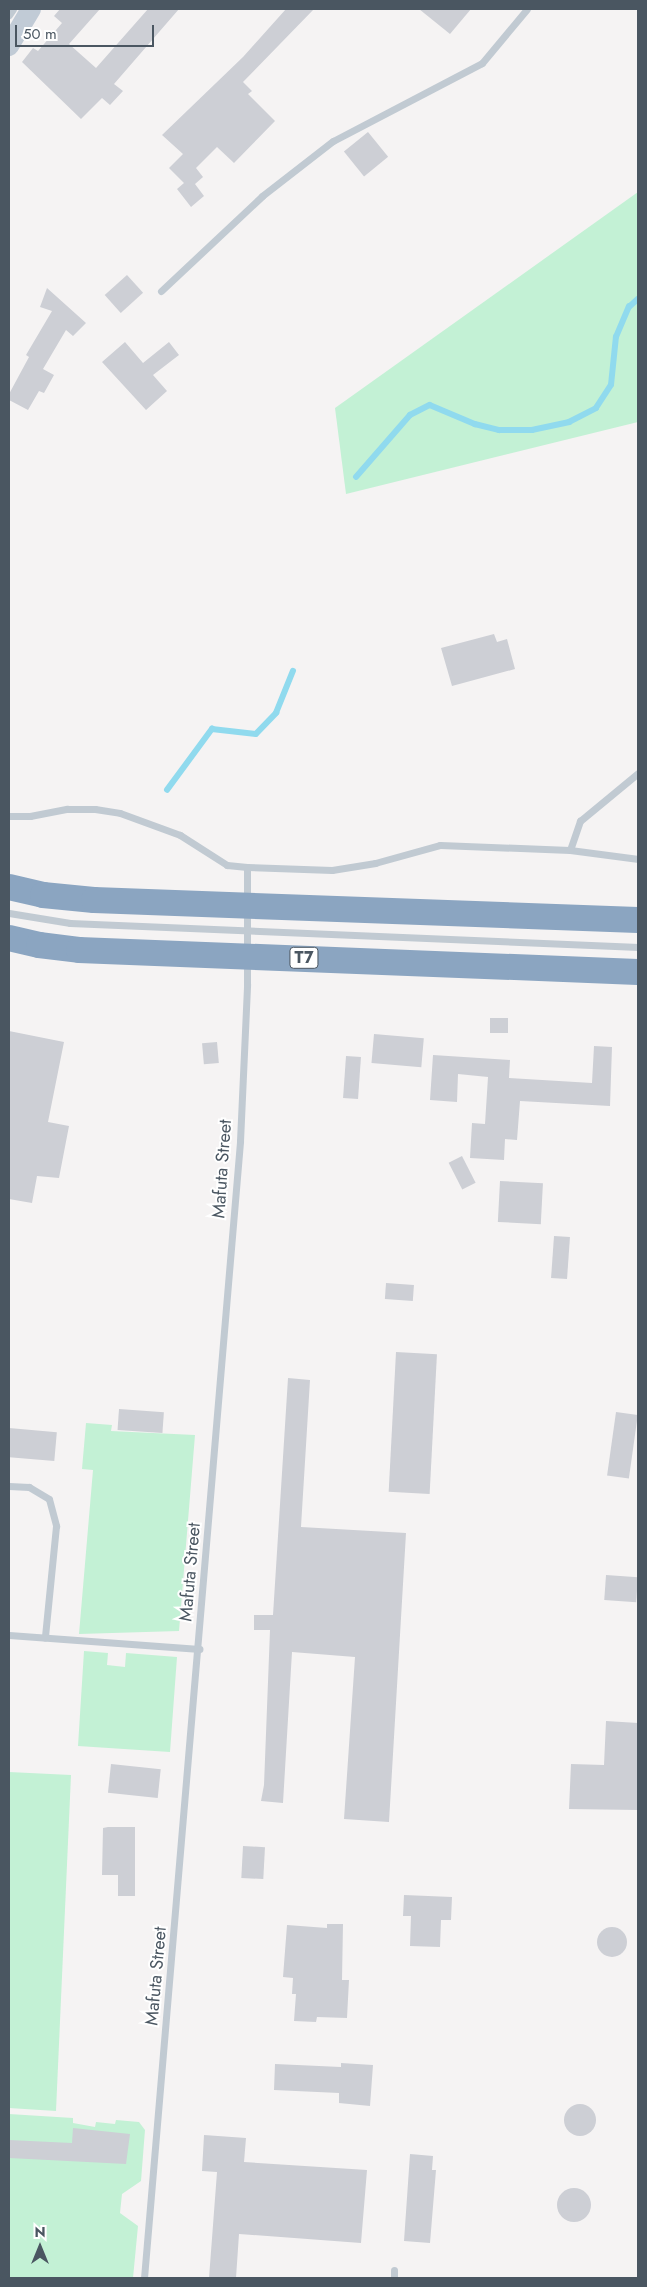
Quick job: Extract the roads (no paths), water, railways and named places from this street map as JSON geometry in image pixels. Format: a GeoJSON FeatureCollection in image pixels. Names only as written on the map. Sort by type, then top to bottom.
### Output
{"type":"FeatureCollection","features":[{"type":"Feature","properties":{"kind":"highway"},"geometry":{"type":"LineString","coordinates":[[9,887],[43,895],[94,900],[194,915],[419,924],[638,920]]}},
{"type":"Feature","properties":{"kind":"highway","name":"T7"},"geometry":{"type":"LineString","coordinates":[[9,938],[39,946],[79,950],[638,972]]}},
{"type":"Feature","properties":{"kind":"main road"},"geometry":{"type":"LineString","coordinates":[[9,46],[31,9]]}},
{"type":"Feature","properties":{"kind":"lane"},"geometry":{"type":"LineString","coordinates":[[9,15],[13,9]]}},
{"type":"Feature","properties":{"kind":"lane"},"geometry":{"type":"LineString","coordinates":[[162,291],[262,196],[333,141],[482,63],[527,9]]}},
{"type":"Feature","properties":{"kind":"lane"},"geometry":{"type":"LineString","coordinates":[[570,850],[580,821],[638,773]]}},
{"type":"Feature","properties":{"kind":"lane"},"geometry":{"type":"LineString","coordinates":[[9,816],[30,816],[68,809],[95,808],[120,812],[180,836],[227,865],[247,867],[332,870],[375,863],[440,845],[570,850],[638,859]]}},
{"type":"Feature","properties":{"kind":"lane","name":"Mafuta Street"},"geometry":{"type":"LineString","coordinates":[[144,2278],[199,1649],[240,1141],[247,984],[247,867]]}},
{"type":"Feature","properties":{"kind":"lane"},"geometry":{"type":"LineString","coordinates":[[9,913],[70,922],[194,915]]}},
{"type":"Feature","properties":{"kind":"lane"},"geometry":{"type":"LineString","coordinates":[[419,924],[638,947]]}},
{"type":"Feature","properties":{"kind":"lane"},"geometry":{"type":"LineString","coordinates":[[9,1486],[29,1487],[49,1498],[56,1526],[44,1637]]}},
{"type":"Feature","properties":{"kind":"lane"},"geometry":{"type":"LineString","coordinates":[[9,1635],[199,1649]]}},
{"type":"Feature","properties":{"kind":"lane"},"geometry":{"type":"LineString","coordinates":[[394,2270],[394,2278]]}},
{"type":"Feature","properties":{"kind":"waterway"},"geometry":{"type":"LineString","coordinates":[[356,477],[410,415],[430,405],[475,424],[499,430],[532,430],[569,422],[596,408],[611,385],[616,337],[629,307],[638,299]]}},
{"type":"Feature","properties":{"kind":"waterway"},"geometry":{"type":"LineString","coordinates":[[167,790],[212,729],[256,734],[276,713],[293,671]]}}]}
